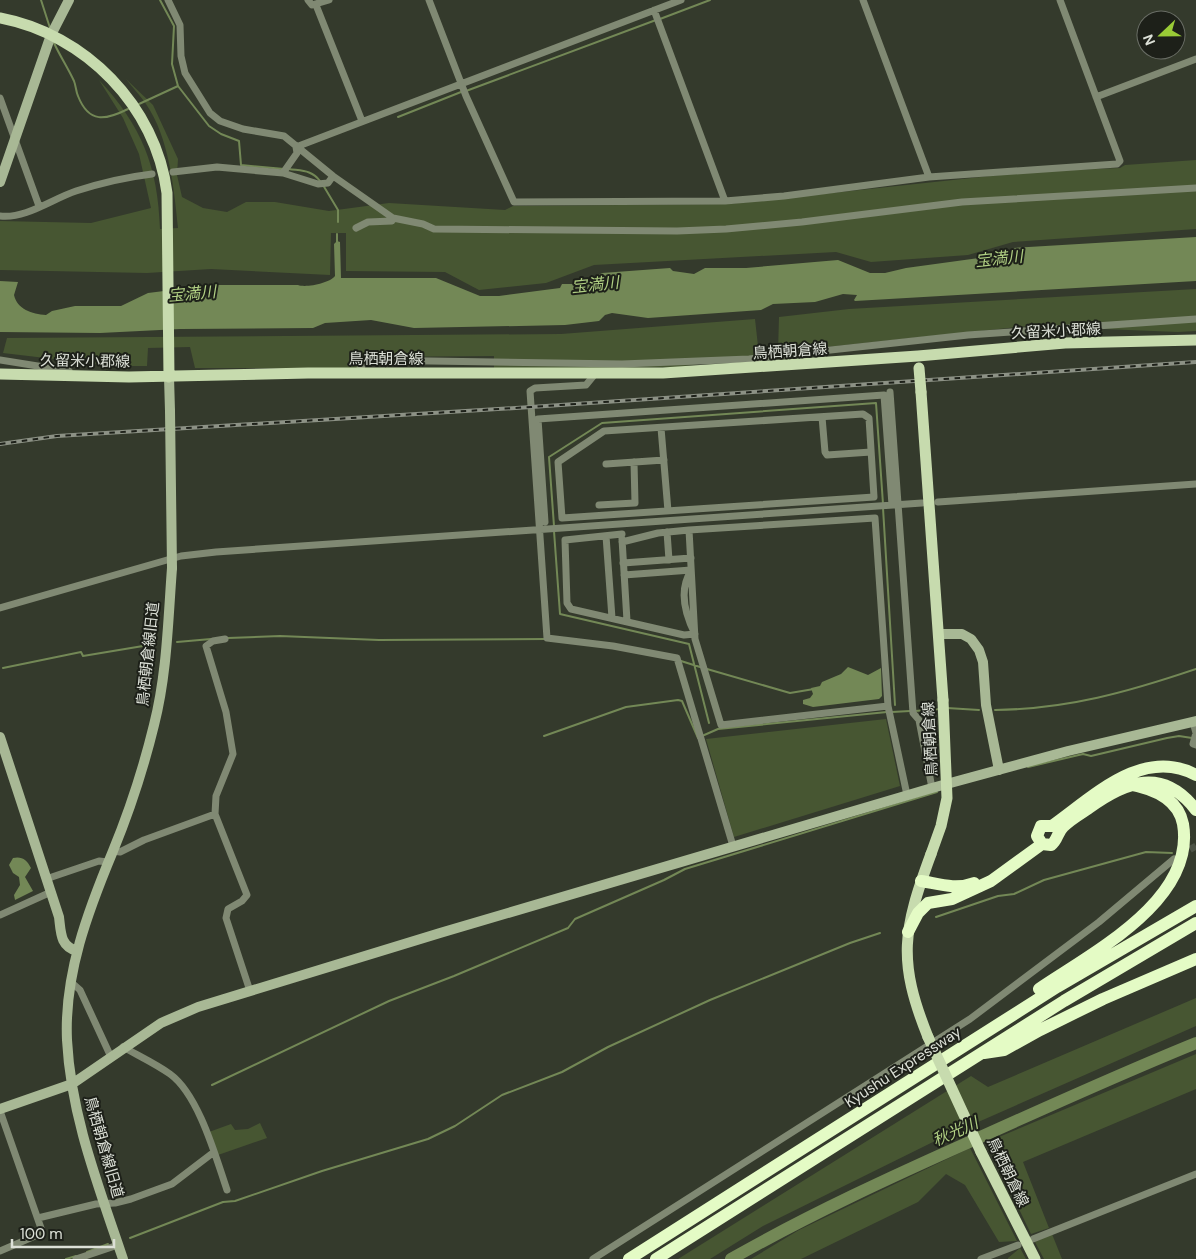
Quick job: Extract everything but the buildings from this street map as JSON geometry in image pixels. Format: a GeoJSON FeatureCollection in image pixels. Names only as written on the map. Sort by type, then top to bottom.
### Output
{"type":"FeatureCollection","features":[{"type":"Feature","properties":{"kind":"highway"},"geometry":{"type":"LineString","coordinates":[[1054,830],[1105,788],[1122,777],[1145,768],[1176,767],[1196,775]]}},
{"type":"Feature","properties":{"kind":"highway"},"geometry":{"type":"LineString","coordinates":[[1105,788],[1125,780],[1149,775],[1175,781],[1196,798]]}},
{"type":"Feature","properties":{"kind":"highway"},"geometry":{"type":"LineString","coordinates":[[1054,830],[1054,843],[1048,846],[1040,842],[1037,832],[1041,826],[1054,830],[1063,826],[1107,795],[1128,784],[1156,782],[1173,789],[1188,799],[1196,810]]}},
{"type":"Feature","properties":{"kind":"highway"},"geometry":{"type":"LineString","coordinates":[[890,1094],[977,1031],[1127,929],[1164,895],[1182,863],[1185,848],[1183,821],[1175,807],[1163,796],[1149,787],[1128,784]]}},
{"type":"Feature","properties":{"kind":"highway"},"geometry":{"type":"LineString","coordinates":[[921,881],[953,887],[969,885],[988,876],[1040,842]]}},
{"type":"Feature","properties":{"kind":"highway"},"geometry":{"type":"LineString","coordinates":[[908,932],[918,913],[928,903],[952,899],[991,881],[1040,842]]}},
{"type":"Feature","properties":{"kind":"highway"},"geometry":{"type":"LineString","coordinates":[[921,881],[953,895],[965,894]]}},
{"type":"Feature","properties":{"kind":"highway","name":"Kyushu Expressway"},"geometry":{"type":"LineString","coordinates":[[629,1259],[1065,982],[1196,906]]}},
{"type":"Feature","properties":{"kind":"highway","name":"Kyushu Expressway"},"geometry":{"type":"LineString","coordinates":[[656,1259],[981,1053],[1120,967],[1196,923]]}},
{"type":"Feature","properties":{"kind":"highway"},"geometry":{"type":"LineString","coordinates":[[981,1053],[1004,1050],[1103,999],[1196,959]]}},
{"type":"Feature","properties":{"kind":"main road"},"geometry":{"type":"LineString","coordinates":[[0,18],[30,26],[77,48],[107,73],[128,98],[155,147],[165,177],[168,228],[169,377]]}},
{"type":"Feature","properties":{"kind":"main road","name":"久留米小郡線"},"geometry":{"type":"LineString","coordinates":[[919,362],[1064,344],[1196,340]]}},
{"type":"Feature","properties":{"kind":"main road","name":"鳥栖朝倉線"},"geometry":{"type":"LineString","coordinates":[[169,377],[700,372],[919,362],[943,700],[947,798],[941,826],[914,898],[908,932],[907,957],[909,981],[916,1007],[928,1036],[981,1152],[1035,1259]]}},
{"type":"Feature","properties":{"kind":"main road","name":"久留米小郡線"},"geometry":{"type":"LineString","coordinates":[[0,374],[169,377]]}},
{"type":"Feature","properties":{"kind":"street"},"geometry":{"type":"LineString","coordinates":[[0,182],[51,35],[68,0]]}},
{"type":"Feature","properties":{"kind":"street"},"geometry":{"type":"LineString","coordinates":[[168,0],[180,25],[181,56],[185,73],[210,113],[220,121],[243,129],[284,136],[333,176],[393,218],[424,224],[434,229],[677,231],[775,225],[962,202],[1196,188]]}},
{"type":"Feature","properties":{"kind":"street"},"geometry":{"type":"LineString","coordinates":[[308,0],[312,5],[329,0]]}},
{"type":"Feature","properties":{"kind":"street"},"geometry":{"type":"LineString","coordinates":[[429,0],[466,96],[514,202],[725,201],[784,196],[929,177],[1120,163],[1060,0]]}},
{"type":"Feature","properties":{"kind":"street"},"geometry":{"type":"LineString","coordinates":[[296,147],[655,13],[681,0]]}},
{"type":"Feature","properties":{"kind":"street"},"geometry":{"type":"LineString","coordinates":[[863,0],[929,177]]}},
{"type":"Feature","properties":{"kind":"street"},"geometry":{"type":"LineString","coordinates":[[316,4],[362,121]]}},
{"type":"Feature","properties":{"kind":"street"},"geometry":{"type":"LineString","coordinates":[[655,13],[725,201]]}},
{"type":"Feature","properties":{"kind":"street"},"geometry":{"type":"LineString","coordinates":[[1096,97],[1196,59]]}},
{"type":"Feature","properties":{"kind":"street"},"geometry":{"type":"LineString","coordinates":[[0,98],[38,206]]}},
{"type":"Feature","properties":{"kind":"street"},"geometry":{"type":"LineString","coordinates":[[283,173],[298,153],[296,147]]}},
{"type":"Feature","properties":{"kind":"street"},"geometry":{"type":"LineString","coordinates":[[173,172],[217,167],[283,173],[318,184],[328,183],[333,176]]}},
{"type":"Feature","properties":{"kind":"street"},"geometry":{"type":"LineString","coordinates":[[0,216],[18,216],[38,206],[98,184],[152,174]]}},
{"type":"Feature","properties":{"kind":"street"},"geometry":{"type":"LineString","coordinates":[[356,228],[368,222],[392,221],[393,218]]}},
{"type":"Feature","properties":{"kind":"street"},"geometry":{"type":"LineString","coordinates":[[357,374],[366,360],[622,364],[750,359],[968,335],[1196,319]]}},
{"type":"Feature","properties":{"kind":"street"},"geometry":{"type":"LineString","coordinates":[[0,360],[106,377]]}},
{"type":"Feature","properties":{"kind":"street"},"geometry":{"type":"LineString","coordinates":[[545,522],[530,391],[535,388],[586,385],[595,374]]}},
{"type":"Feature","properties":{"kind":"street","name":"鳥栖朝倉線旧道"},"geometry":{"type":"LineString","coordinates":[[123,1259],[74,1106],[67,1039],[71,982],[77,951],[88,915],[113,851],[154,725],[164,673],[172,568],[169,377]]}},
{"type":"Feature","properties":{"kind":"street"},"geometry":{"type":"LineString","coordinates":[[890,392],[894,505]]}},
{"type":"Feature","properties":{"kind":"street"},"geometry":{"type":"LineString","coordinates":[[733,846],[677,658],[613,646],[547,638],[540,530],[537,456],[538,420],[884,395],[912,712],[919,720],[932,788]]}},
{"type":"Feature","properties":{"kind":"street"},"geometry":{"type":"LineString","coordinates":[[867,415],[874,497],[562,518],[558,462],[604,431],[822,417],[867,415]]}},
{"type":"Feature","properties":{"kind":"street"},"geometry":{"type":"LineString","coordinates":[[822,417],[825,452],[827,455],[871,452]]}},
{"type":"Feature","properties":{"kind":"street"},"geometry":{"type":"LineString","coordinates":[[661,428],[668,511]]}},
{"type":"Feature","properties":{"kind":"street"},"geometry":{"type":"LineString","coordinates":[[606,464],[664,460]]}},
{"type":"Feature","properties":{"kind":"street"},"geometry":{"type":"LineString","coordinates":[[599,505],[635,503],[634,462]]}},
{"type":"Feature","properties":{"kind":"street"},"geometry":{"type":"LineString","coordinates":[[938,502],[1196,484]]}},
{"type":"Feature","properties":{"kind":"street"},"geometry":{"type":"LineString","coordinates":[[0,608],[181,556],[226,551],[922,503]]}},
{"type":"Feature","properties":{"kind":"street"},"geometry":{"type":"LineString","coordinates":[[620,514],[627,621]]}},
{"type":"Feature","properties":{"kind":"street"},"geometry":{"type":"LineString","coordinates":[[695,634],[684,635],[571,608],[567,603],[565,540],[606,536],[622,538],[689,530],[875,518],[888,706],[908,795]]}},
{"type":"Feature","properties":{"kind":"street"},"geometry":{"type":"LineString","coordinates":[[689,530],[695,634],[721,725],[888,706]]}},
{"type":"Feature","properties":{"kind":"street"},"geometry":{"type":"LineString","coordinates":[[667,532],[669,560]]}},
{"type":"Feature","properties":{"kind":"street"},"geometry":{"type":"LineString","coordinates":[[606,536],[612,618]]}},
{"type":"Feature","properties":{"kind":"street"},"geometry":{"type":"LineString","coordinates":[[623,563],[691,558]]}},
{"type":"Feature","properties":{"kind":"street"},"geometry":{"type":"LineString","coordinates":[[624,575],[691,570]]}},
{"type":"Feature","properties":{"kind":"street"},"geometry":{"type":"LineString","coordinates":[[938,634],[962,634],[971,639],[979,650],[983,662],[986,705],[999,770]]}},
{"type":"Feature","properties":{"kind":"street"},"geometry":{"type":"LineString","coordinates":[[225,639],[213,641],[206,646],[226,712],[233,754],[216,796],[215,814],[247,895],[242,901],[228,908],[226,918],[250,991]]}},
{"type":"Feature","properties":{"kind":"street"},"geometry":{"type":"LineString","coordinates":[[0,1251],[42,1233],[0,1110],[72,1084],[124,1047],[183,1012],[733,846],[999,770],[1195,721],[1196,733],[1193,744],[1196,745]]}},
{"type":"Feature","properties":{"kind":"street"},"geometry":{"type":"LineString","coordinates":[[0,737],[59,918],[62,941],[68,948],[77,951]]}},
{"type":"Feature","properties":{"kind":"street"},"geometry":{"type":"LineString","coordinates":[[113,851],[120,852],[144,840],[215,814]]}},
{"type":"Feature","properties":{"kind":"street"},"geometry":{"type":"LineString","coordinates":[[593,1259],[970,1019],[1099,922],[1174,859]]}},
{"type":"Feature","properties":{"kind":"street"},"geometry":{"type":"LineString","coordinates":[[46,879],[99,861],[108,862]]}},
{"type":"Feature","properties":{"kind":"street"},"geometry":{"type":"LineString","coordinates":[[0,916],[51,892]]}},
{"type":"Feature","properties":{"kind":"street"},"geometry":{"type":"LineString","coordinates":[[71,982],[80,990],[111,1057]]}},
{"type":"Feature","properties":{"kind":"street"},"geometry":{"type":"LineString","coordinates":[[124,1047],[171,1075],[199,1113],[228,1190]]}},
{"type":"Feature","properties":{"kind":"street"},"geometry":{"type":"LineString","coordinates":[[38,1218],[131,1199],[172,1184],[214,1152]]}},
{"type":"Feature","properties":{"kind":"street"},"geometry":{"type":"LineString","coordinates":[[1033,1239],[1196,1174]]}},
{"type":"Feature","properties":{"kind":"street"},"geometry":{"type":"LineString","coordinates":[[76,1259],[118,1244]]}},
{"type":"Feature","properties":{"kind":"street"},"geometry":{"type":"LineString","coordinates":[[982,1259],[1018,1245]]}},
{"type":"Feature","properties":{"kind":"shaded area"},"geometry":{"type":"Polygon","coordinates":[[[126,79],[153,105],[178,159],[177,175],[182,197],[203,208],[227,212],[246,202],[275,202],[329,211],[389,203],[505,210],[513,206],[729,204],[1028,172],[1120,168],[1125,165],[1196,160],[1196,229],[1013,242],[968,255],[871,262],[836,252],[594,265],[546,283],[479,290],[445,272],[346,271],[346,233],[331,233],[330,275],[211,269],[147,273],[0,270],[0,221],[91,223],[151,208],[139,154],[123,118],[99,80],[126,114],[145,148],[156,186],[160,229],[178,228],[169,163],[160,132],[146,104],[126,79]]]}},
{"type":"Feature","properties":{"kind":"shaded area"},"geometry":{"type":"Polygon","coordinates":[[[1196,289],[1196,331],[1178,332],[1028,326],[778,352],[779,317],[849,309],[1196,289]]]}},
{"type":"Feature","properties":{"kind":"shaded area"},"geometry":{"type":"Polygon","coordinates":[[[755,319],[759,355],[678,367],[494,369],[494,356],[367,357],[357,368],[195,368],[190,347],[148,348],[147,366],[113,366],[3,353],[7,338],[561,334],[755,319]]]}},
{"type":"Feature","properties":{"kind":"shaded area"},"geometry":{"type":"Polygon","coordinates":[[[886,719],[900,786],[734,837],[706,739],[886,719]]]}},
{"type":"Feature","properties":{"kind":"shaded area"},"geometry":{"type":"Polygon","coordinates":[[[1196,998],[1196,1026],[935,1141],[763,1226],[710,1259],[678,1259],[971,1076],[988,1087],[1196,998]]]}},
{"type":"Feature","properties":{"kind":"shaded area"},"geometry":{"type":"Polygon","coordinates":[[[1196,1054],[1196,1089],[1023,1162],[1049,1228],[1031,1234],[987,1142],[1196,1054]]]}},
{"type":"Feature","properties":{"kind":"shaded area"},"geometry":{"type":"Polygon","coordinates":[[[260,1123],[267,1138],[218,1155],[209,1132],[231,1124],[235,1130],[248,1129],[260,1123]]]}},
{"type":"Feature","properties":{"kind":"shaded area"},"geometry":{"type":"Polygon","coordinates":[[[970,1148],[1017,1241],[999,1242],[965,1185],[946,1174],[918,1202],[801,1259],[751,1259],[799,1230],[970,1148]]]}},
{"type":"Feature","properties":{"kind":"shaded area"},"geometry":{"type":"Polygon","coordinates":[[[1052,1234],[1062,1259],[1044,1259],[1035,1242],[1052,1234]]]}},
{"type":"Feature","properties":{"kind":"shaded area"},"geometry":{"type":"Polygon","coordinates":[[[1020,1248],[1026,1259],[1008,1259],[1008,1258],[1020,1248]]]}},
{"type":"Feature","properties":{"kind":"water","name":"宝満川"},"geometry":{"type":"Polygon","coordinates":[[[1196,237],[1196,281],[855,301],[857,295],[843,294],[815,302],[773,304],[761,310],[648,318],[612,313],[605,315],[599,321],[565,325],[414,328],[371,320],[325,323],[313,328],[180,329],[100,333],[0,332],[0,281],[18,282],[14,295],[18,304],[31,312],[46,315],[52,311],[75,306],[121,306],[148,293],[212,285],[306,286],[323,283],[335,276],[334,244],[337,241],[340,242],[341,278],[436,278],[480,296],[499,296],[560,288],[562,284],[583,284],[602,273],[670,268],[673,271],[694,274],[705,268],[746,268],[838,260],[870,273],[885,273],[906,268],[979,258],[1008,252],[1013,248],[1196,237]]]}},
{"type":"Feature","properties":{"kind":"water"},"geometry":{"type":"Polygon","coordinates":[[[848,667],[868,675],[881,668],[882,696],[879,699],[813,707],[803,704],[803,700],[810,698],[813,694],[811,688],[820,686],[822,682],[841,674],[848,667]]]}},
{"type":"Feature","properties":{"kind":"water"},"geometry":{"type":"Polygon","coordinates":[[[13,858],[22,858],[31,868],[25,877],[33,891],[15,900],[14,895],[20,885],[19,877],[13,873],[9,865],[13,858]]]}},
{"type":"Feature","properties":{"kind":"waterway"},"geometry":{"type":"LineString","coordinates":[[41,0],[50,28]]}},
{"type":"Feature","properties":{"kind":"waterway"},"geometry":{"type":"LineString","coordinates":[[160,0],[174,26],[172,64],[178,86],[209,126],[221,134],[239,141],[241,165],[284,169]]}},
{"type":"Feature","properties":{"kind":"waterway"},"geometry":{"type":"LineString","coordinates":[[660,19],[710,0]]}},
{"type":"Feature","properties":{"kind":"waterway"},"geometry":{"type":"LineString","coordinates":[[466,91],[656,20]]}},
{"type":"Feature","properties":{"kind":"waterway"},"geometry":{"type":"LineString","coordinates":[[54,43],[74,81],[82,105],[87,111],[93,115],[105,117],[128,109]]}},
{"type":"Feature","properties":{"kind":"waterway"},"geometry":{"type":"LineString","coordinates":[[139,104],[178,86]]}},
{"type":"Feature","properties":{"kind":"waterway"},"geometry":{"type":"LineString","coordinates":[[398,117],[461,92]]}},
{"type":"Feature","properties":{"kind":"waterway"},"geometry":{"type":"LineString","coordinates":[[289,169],[310,173],[320,181]]}},
{"type":"Feature","properties":{"kind":"waterway"},"geometry":{"type":"LineString","coordinates":[[323,185],[338,210],[338,222]]}},
{"type":"Feature","properties":{"kind":"waterway"},"geometry":{"type":"LineString","coordinates":[[337,234],[337,242]]}},
{"type":"Feature","properties":{"kind":"waterway"},"geometry":{"type":"LineString","coordinates":[[554,526],[549,457],[602,423],[876,403],[883,504]]}},
{"type":"Feature","properties":{"kind":"waterway"},"geometry":{"type":"LineString","coordinates":[[883,508],[895,705]]}},
{"type":"Feature","properties":{"kind":"waterway"},"geometry":{"type":"LineString","coordinates":[[554,531],[560,614],[689,644],[709,723]]}},
{"type":"Feature","properties":{"kind":"waterway"},"geometry":{"type":"LineString","coordinates":[[228,638],[280,636],[379,640],[546,639]]}},
{"type":"Feature","properties":{"kind":"waterway"},"geometry":{"type":"LineString","coordinates":[[177,642],[211,639]]}},
{"type":"Feature","properties":{"kind":"waterway"},"geometry":{"type":"LineString","coordinates":[[3,668],[81,652],[83,656],[155,644]]}},
{"type":"Feature","properties":{"kind":"waterway"},"geometry":{"type":"LineString","coordinates":[[681,661],[700,667]]}},
{"type":"Feature","properties":{"kind":"waterway"},"geometry":{"type":"LineString","coordinates":[[707,669],[790,693],[814,689]]}},
{"type":"Feature","properties":{"kind":"waterway"},"geometry":{"type":"LineString","coordinates":[[995,710],[1073,703],[1122,692],[1196,669]]}},
{"type":"Feature","properties":{"kind":"waterway"},"geometry":{"type":"LineString","coordinates":[[544,736],[626,707],[678,700],[682,701],[698,738]]}},
{"type":"Feature","properties":{"kind":"waterway"},"geometry":{"type":"LineString","coordinates":[[947,708],[979,710]]}},
{"type":"Feature","properties":{"kind":"waterway"},"geometry":{"type":"LineString","coordinates":[[915,711],[940,709]]}},
{"type":"Feature","properties":{"kind":"waterway"},"geometry":{"type":"LineString","coordinates":[[892,712],[910,711]]}},
{"type":"Feature","properties":{"kind":"waterway"},"geometry":{"type":"LineString","coordinates":[[702,736],[718,729],[887,712]]}},
{"type":"Feature","properties":{"kind":"waterway"},"geometry":{"type":"LineString","coordinates":[[1028,767],[1083,754],[1091,756],[1167,738],[1179,736],[1192,738]]}},
{"type":"Feature","properties":{"kind":"waterway"},"geometry":{"type":"LineString","coordinates":[[212,1085],[389,1001],[568,928],[575,919],[685,869],[937,792]]}},
{"type":"Feature","properties":{"kind":"waterway"},"geometry":{"type":"LineString","coordinates":[[936,917],[998,896],[1014,894],[1044,880],[1146,852],[1172,853]]}},
{"type":"Feature","properties":{"kind":"waterway"},"geometry":{"type":"LineString","coordinates":[[130,1238],[223,1202],[235,1201],[322,1171],[428,1139],[455,1126],[502,1095],[562,1072],[608,1047],[710,1000],[850,943],[880,933]]}},
{"type":"Feature","properties":{"kind":"waterway","name":"秋光川"},"geometry":{"type":"LineString","coordinates":[[731,1259],[791,1226],[883,1181],[1196,1043]]}},
{"type":"Feature","properties":{"kind":"waterway"},"geometry":{"type":"LineString","coordinates":[[87,1252],[108,1244]]}},
{"type":"Feature","properties":{"kind":"waterway"},"geometry":{"type":"LineString","coordinates":[[66,1259],[76,1256]]}},
{"type":"Feature","properties":{"kind":"tunnel"},"geometry":{"type":"LineString","coordinates":[[1181,855],[1196,846]]}},
{"type":"Feature","properties":{"kind":"railway"},"geometry":{"type":"LineString","coordinates":[[0,444],[57,436],[531,407],[1196,362]]}}]}
